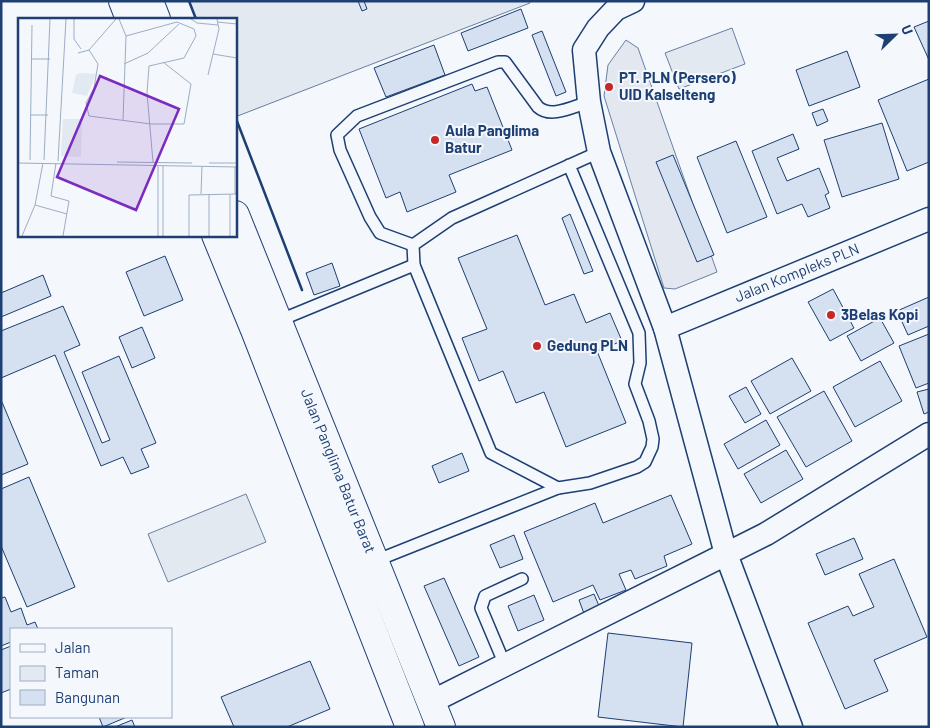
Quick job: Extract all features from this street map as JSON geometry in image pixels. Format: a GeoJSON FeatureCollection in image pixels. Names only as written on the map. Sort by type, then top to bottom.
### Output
{"type":"FeatureCollection","features":[{"type":"Feature","properties":{"kind":"main road"},"geometry":{"type":"LineString","coordinates":[[123,1],[130,18]]}},
{"type":"Feature","properties":{"kind":"main road"},"geometry":{"type":"LineString","coordinates":[[149,1],[156,18]]}},
{"type":"Feature","properties":{"kind":"main road","name":"Jalan Panglima Batur Barat"},"geometry":{"type":"LineString","coordinates":[[236,219],[266,326],[410,727]]}},
{"type":"Feature","properties":{"kind":"main road","name":"Jalan Panglima Batur Barat"},"geometry":{"type":"LineString","coordinates":[[217,236],[266,326],[375,562],[441,727]]}},
{"type":"Feature","properties":{"kind":"street"},"geometry":{"type":"LineString","coordinates":[[633,1],[616,9],[598,28],[584,50],[589,102],[599,152],[665,328],[726,554],[791,727]]}},
{"type":"Feature","properties":{"kind":"street","name":"Jalan Kompleks PLN"},"geometry":{"type":"LineString","coordinates":[[665,328],[929,219]]}},
{"type":"Feature","properties":{"kind":"street"},"geometry":{"type":"LineString","coordinates":[[431,702],[766,534],[929,434]]}},
{"type":"Feature","properties":{"kind":"lane"},"geometry":{"type":"LineString","coordinates":[[413,245],[380,233],[370,217],[340,150],[337,135],[357,116],[498,62],[505,62],[511,68],[538,107],[543,111],[552,113],[589,102]]}},
{"type":"Feature","properties":{"kind":"lane"},"geometry":{"type":"LineString","coordinates":[[413,245],[452,218],[599,152]]}},
{"type":"Feature","properties":{"kind":"lane"},"geometry":{"type":"LineString","coordinates":[[375,562],[558,488],[590,483],[637,467],[645,462],[652,447],[653,438],[649,421],[635,384],[640,363],[639,332],[569,165]]}},
{"type":"Feature","properties":{"kind":"lane"},"geometry":{"type":"LineString","coordinates":[[413,245],[414,265],[491,453],[558,488]]}},
{"type":"Feature","properties":{"kind":"lane"},"geometry":{"type":"LineString","coordinates":[[266,326],[414,265]]}},
{"type":"Feature","properties":{"kind":"lane"},"geometry":{"type":"LineString","coordinates":[[504,665],[481,608],[485,596],[522,579]]}},
{"type":"Feature","properties":{"kind":"green space"},"geometry":{"type":"Polygon","coordinates":[[[189,1],[529,1],[530,3],[236,117],[236,18],[196,18],[189,1]]]}},
{"type":"Feature","properties":{"kind":"green space"},"geometry":{"type":"Polygon","coordinates":[[[732,28],[745,64],[679,89],[665,53],[732,28]]]}},
{"type":"Feature","properties":{"kind":"green space"},"geometry":{"type":"Polygon","coordinates":[[[246,494],[266,542],[168,582],[148,534],[246,494]]]}},
{"type":"Feature","properties":{"kind":"shaded area"},"geometry":{"type":"Polygon","coordinates":[[[626,40],[638,48],[717,272],[675,289],[664,288],[604,96],[608,65],[626,40]]]}},
{"type":"Feature","properties":{"kind":"building"},"geometry":{"type":"Polygon","coordinates":[[[358,1],[364,1],[367,9],[362,11],[358,1]]]}},
{"type":"Feature","properties":{"kind":"building"},"geometry":{"type":"Polygon","coordinates":[[[521,9],[528,28],[468,51],[461,33],[521,9]]]}},
{"type":"Feature","properties":{"kind":"building"},"geometry":{"type":"Polygon","coordinates":[[[929,21],[929,60],[914,27],[929,21]]]}},
{"type":"Feature","properties":{"kind":"building"},"geometry":{"type":"Polygon","coordinates":[[[542,31],[566,92],[556,96],[532,35],[542,31]]]}},
{"type":"Feature","properties":{"kind":"building"},"geometry":{"type":"Polygon","coordinates":[[[434,45],[445,75],[386,97],[374,68],[434,45]]]}},
{"type":"Feature","properties":{"kind":"building"},"geometry":{"type":"Polygon","coordinates":[[[847,51],[860,87],[809,106],[796,70],[847,51]]]}},
{"type":"Feature","properties":{"kind":"building"},"geometry":{"type":"Polygon","coordinates":[[[929,79],[929,162],[907,171],[878,100],[929,79]]]}},
{"type":"Feature","properties":{"kind":"building","name":"Aula Panglima Batur"},"geometry":{"type":"Polygon","coordinates":[[[472,84],[475,91],[487,87],[512,150],[449,175],[456,192],[407,212],[400,192],[386,198],[359,129],[472,84]]]}},
{"type":"Feature","properties":{"kind":"building"},"geometry":{"type":"Polygon","coordinates":[[[823,109],[828,121],[817,126],[812,113],[823,109]]]}},
{"type":"Feature","properties":{"kind":"building"},"geometry":{"type":"Polygon","coordinates":[[[882,123],[899,179],[842,197],[824,140],[882,123]]]}},
{"type":"Feature","properties":{"kind":"building"},"geometry":{"type":"Polygon","coordinates":[[[793,134],[799,149],[777,158],[787,181],[819,168],[829,193],[825,195],[830,208],[808,217],[802,204],[777,214],[752,151],[793,134]]]}},
{"type":"Feature","properties":{"kind":"building"},"geometry":{"type":"Polygon","coordinates":[[[736,141],[767,217],[727,233],[697,157],[736,141]]]}},
{"type":"Feature","properties":{"kind":"building"},"geometry":{"type":"Polygon","coordinates":[[[673,155],[714,255],[697,262],[656,162],[673,155]]]}},
{"type":"Feature","properties":{"kind":"building"},"geometry":{"type":"Polygon","coordinates":[[[570,214],[593,271],[584,274],[562,218],[570,214]]]}},
{"type":"Feature","properties":{"kind":"building","name":"Gedung PLN"},"geometry":{"type":"Polygon","coordinates":[[[517,235],[545,305],[574,294],[586,323],[610,313],[622,341],[597,351],[626,423],[566,447],[544,392],[516,403],[503,371],[479,381],[462,338],[487,329],[458,258],[517,235]]]}},
{"type":"Feature","properties":{"kind":"building"},"geometry":{"type":"Polygon","coordinates":[[[165,256],[183,300],[144,316],[126,272],[165,256]]]}},
{"type":"Feature","properties":{"kind":"building"},"geometry":{"type":"Polygon","coordinates":[[[332,263],[340,286],[314,295],[306,273],[332,263]]]}},
{"type":"Feature","properties":{"kind":"building"},"geometry":{"type":"Polygon","coordinates":[[[43,275],[51,296],[1,317],[1,293],[43,275]]]}},
{"type":"Feature","properties":{"kind":"building","name":"3Belas Kopi"},"geometry":{"type":"Polygon","coordinates":[[[833,289],[854,328],[830,341],[808,302],[833,289]]]}},
{"type":"Feature","properties":{"kind":"building"},"geometry":{"type":"Polygon","coordinates":[[[929,297],[929,326],[908,335],[897,311],[929,297]]]}},
{"type":"Feature","properties":{"kind":"building"},"geometry":{"type":"Polygon","coordinates":[[[63,306],[80,345],[64,352],[102,443],[110,440],[82,372],[119,356],[156,443],[141,449],[149,467],[131,474],[123,457],[101,466],[55,355],[1,378],[1,331],[63,306]]]}},
{"type":"Feature","properties":{"kind":"building"},"geometry":{"type":"Polygon","coordinates":[[[880,318],[894,343],[861,361],[847,336],[880,318]]]}},
{"type":"Feature","properties":{"kind":"building"},"geometry":{"type":"Polygon","coordinates":[[[142,327],[155,358],[132,368],[119,337],[142,327]]]}},
{"type":"Feature","properties":{"kind":"building"},"geometry":{"type":"Polygon","coordinates":[[[929,334],[929,383],[916,388],[899,346],[929,334]]]}},
{"type":"Feature","properties":{"kind":"building"},"geometry":{"type":"Polygon","coordinates":[[[792,358],[811,391],[770,414],[751,381],[792,358]]]}},
{"type":"Feature","properties":{"kind":"building"},"geometry":{"type":"Polygon","coordinates":[[[880,361],[902,401],[855,427],[833,387],[880,361]]]}},
{"type":"Feature","properties":{"kind":"building"},"geometry":{"type":"Polygon","coordinates":[[[746,387],[761,414],[745,423],[729,396],[746,387]]]}},
{"type":"Feature","properties":{"kind":"building"},"geometry":{"type":"Polygon","coordinates":[[[929,389],[929,412],[924,414],[917,392],[929,389]]]}},
{"type":"Feature","properties":{"kind":"building"},"geometry":{"type":"Polygon","coordinates":[[[824,391],[852,441],[806,467],[777,417],[824,391]]]}},
{"type":"Feature","properties":{"kind":"building"},"geometry":{"type":"Polygon","coordinates":[[[1,403],[28,464],[1,475],[1,403]]]}},
{"type":"Feature","properties":{"kind":"building"},"geometry":{"type":"Polygon","coordinates":[[[766,420],[780,445],[738,469],[724,444],[766,420]]]}},
{"type":"Feature","properties":{"kind":"building"},"geometry":{"type":"Polygon","coordinates":[[[786,450],[803,479],[761,503],[744,474],[786,450]]]}},
{"type":"Feature","properties":{"kind":"building"},"geometry":{"type":"Polygon","coordinates":[[[462,453],[469,471],[439,483],[432,466],[462,453]]]}},
{"type":"Feature","properties":{"kind":"building"},"geometry":{"type":"Polygon","coordinates":[[[29,477],[75,587],[27,607],[1,546],[1,489],[29,477]]]}},
{"type":"Feature","properties":{"kind":"building"},"geometry":{"type":"Polygon","coordinates":[[[671,495],[692,544],[664,556],[667,566],[635,579],[631,570],[619,574],[626,590],[600,600],[593,585],[553,602],[524,532],[595,503],[603,523],[671,495]]]}},
{"type":"Feature","properties":{"kind":"building"},"geometry":{"type":"Polygon","coordinates":[[[514,535],[523,559],[500,568],[490,545],[514,535]]]}},
{"type":"Feature","properties":{"kind":"building"},"geometry":{"type":"Polygon","coordinates":[[[854,538],[863,559],[825,575],[816,554],[854,538]]]}},
{"type":"Feature","properties":{"kind":"building"},"geometry":{"type":"Polygon","coordinates":[[[894,559],[927,637],[874,660],[888,691],[845,709],[808,623],[848,606],[853,616],[874,607],[859,574],[894,559]]]}},
{"type":"Feature","properties":{"kind":"building"},"geometry":{"type":"Polygon","coordinates":[[[444,578],[479,657],[459,666],[424,586],[444,578]]]}},
{"type":"Feature","properties":{"kind":"building"},"geometry":{"type":"Polygon","coordinates":[[[594,594],[602,613],[586,619],[579,600],[594,594]]]}},
{"type":"Feature","properties":{"kind":"building"},"geometry":{"type":"Polygon","coordinates":[[[534,595],[544,620],[518,631],[508,606],[534,595]]]}},
{"type":"Feature","properties":{"kind":"building"},"geometry":{"type":"Polygon","coordinates":[[[5,597],[11,612],[21,608],[27,625],[35,622],[38,628],[10,628],[10,642],[1,646],[1,598],[5,597]]]}},
{"type":"Feature","properties":{"kind":"building"},"geometry":{"type":"Polygon","coordinates":[[[608,633],[692,643],[683,727],[598,717],[608,633]]]}},
{"type":"Feature","properties":{"kind":"building"},"geometry":{"type":"Polygon","coordinates":[[[10,646],[10,689],[1,693],[1,650],[10,646]]]}},
{"type":"Feature","properties":{"kind":"building"},"geometry":{"type":"Polygon","coordinates":[[[310,661],[330,709],[287,727],[234,727],[221,697],[310,661]]]}},
{"type":"Feature","properties":{"kind":"building"},"geometry":{"type":"Polygon","coordinates":[[[99,718],[125,718],[103,727],[99,718]]]}},
{"type":"Feature","properties":{"kind":"building"},"geometry":{"type":"Polygon","coordinates":[[[132,720],[135,727],[115,727],[132,720]]]}},
{"type":"Feature","properties":{"kind":"wall"},"geometry":{"type":"LineString","coordinates":[[189,1],[196,18]]}},
{"type":"Feature","properties":{"kind":"wall"},"geometry":{"type":"LineString","coordinates":[[236,119],[302,290]]}},
{"type":"Feature","properties":{"kind":"place","name":"PT. PLN (Persero) UID Kalselteng"},"geometry":{"type":"Point","coordinates":[609,87]}},
{"type":"Feature","properties":{"kind":"place","name":"Aula Panglima Batur"},"geometry":{"type":"Point","coordinates":[435,140]}},
{"type":"Feature","properties":{"kind":"place","name":"3Belas Kopi"},"geometry":{"type":"Point","coordinates":[831,315]}},
{"type":"Feature","properties":{"kind":"place","name":"Gedung PLN"},"geometry":{"type":"Point","coordinates":[537,346]}}]}
